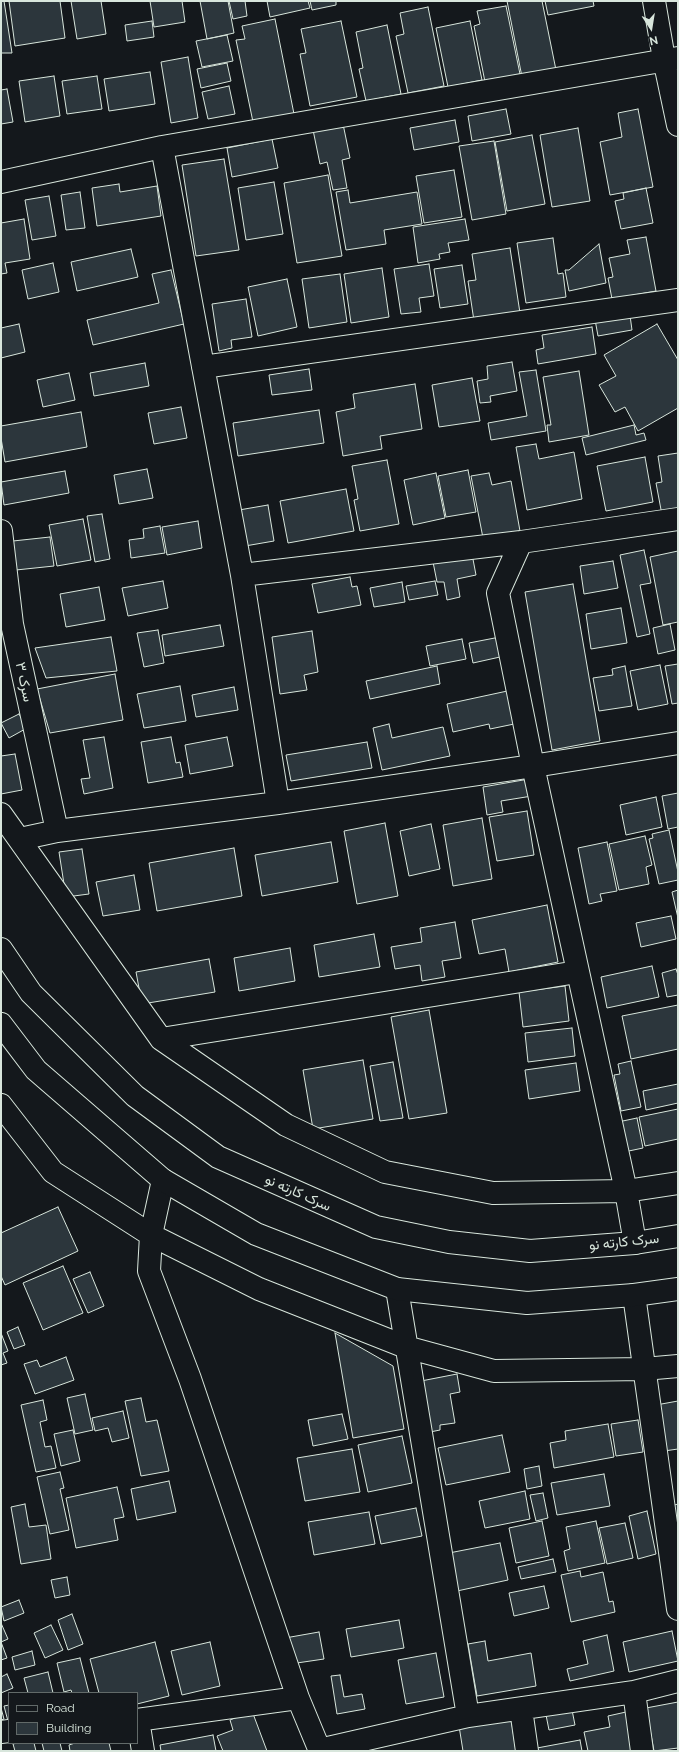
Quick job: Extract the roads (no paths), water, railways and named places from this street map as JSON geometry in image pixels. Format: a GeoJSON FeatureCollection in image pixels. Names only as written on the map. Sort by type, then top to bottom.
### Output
{"type":"FeatureCollection","features":[{"type":"Feature","properties":{"kind":"main road"},"geometry":{"type":"LineString","coordinates":[[654,1],[671,59],[678,125]]}},
{"type":"Feature","properties":{"kind":"main road"},"geometry":{"type":"LineString","coordinates":[[1,182],[162,147],[671,59]]}},
{"type":"Feature","properties":{"kind":"main road"},"geometry":{"type":"LineString","coordinates":[[162,147],[242,575],[278,803]]}},
{"type":"Feature","properties":{"kind":"main road"},"geometry":{"type":"LineString","coordinates":[[202,367],[678,300]]}},
{"type":"Feature","properties":{"kind":"main road"},"geometry":{"type":"LineString","coordinates":[[242,575],[521,542],[678,519]]}},
{"type":"Feature","properties":{"kind":"main road","name":"سرک ۳"},"geometry":{"type":"LineString","coordinates":[[1,531],[6,623],[57,831]]}},
{"type":"Feature","properties":{"kind":"main road"},"geometry":{"type":"LineString","coordinates":[[521,542],[498,593],[577,972],[626,1191],[635,1243]]}},
{"type":"Feature","properties":{"kind":"main road"},"geometry":{"type":"LineString","coordinates":[[20,839],[57,831],[278,803],[533,766],[678,743]]}},
{"type":"Feature","properties":{"kind":"main road"},"geometry":{"type":"LineString","coordinates":[[1,814],[161,1039],[286,1126],[385,1172],[493,1193],[626,1191],[678,1183]]}},
{"type":"Feature","properties":{"kind":"main road","name":"سرک کارته نو"},"geometry":{"type":"LineString","coordinates":[[1,949],[32,994],[135,1096],[218,1157],[376,1227],[449,1242],[530,1251],[635,1243],[678,1236]]}},
{"type":"Feature","properties":{"kind":"main road"},"geometry":{"type":"LineString","coordinates":[[161,1039],[577,972]]}},
{"type":"Feature","properties":{"kind":"main road"},"geometry":{"type":"LineString","coordinates":[[1,1024],[36,1070],[163,1180],[256,1234],[397,1289],[527,1303],[634,1295],[678,1289]]}},
{"type":"Feature","properties":{"kind":"main road"},"geometry":{"type":"LineString","coordinates":[[1,1105],[53,1172],[151,1235],[259,1289],[406,1347],[494,1372],[644,1369],[678,1366]]}},
{"type":"Feature","properties":{"kind":"main road"},"geometry":{"type":"LineString","coordinates":[[163,1180],[151,1235],[149,1271],[190,1379],[298,1698],[319,1750],[468,1716],[634,1692],[678,1681]]}},
{"type":"Feature","properties":{"kind":"main road"},"geometry":{"type":"LineString","coordinates":[[397,1289],[468,1716]]}},
{"type":"Feature","properties":{"kind":"main road"},"geometry":{"type":"LineString","coordinates":[[634,1295],[678,1609]]}},
{"type":"Feature","properties":{"kind":"main road"},"geometry":{"type":"LineString","coordinates":[[634,1692],[642,1751]]}},
{"type":"Feature","properties":{"kind":"main road"},"geometry":{"type":"LineString","coordinates":[[138,1720],[298,1698]]}},
{"type":"Feature","properties":{"kind":"main road"},"geometry":{"type":"LineString","coordinates":[[521,1708],[527,1751]]}},
{"type":"Feature","properties":{"kind":"main road"},"geometry":{"type":"LineString","coordinates":[[138,1725],[143,1751]]}}]}
